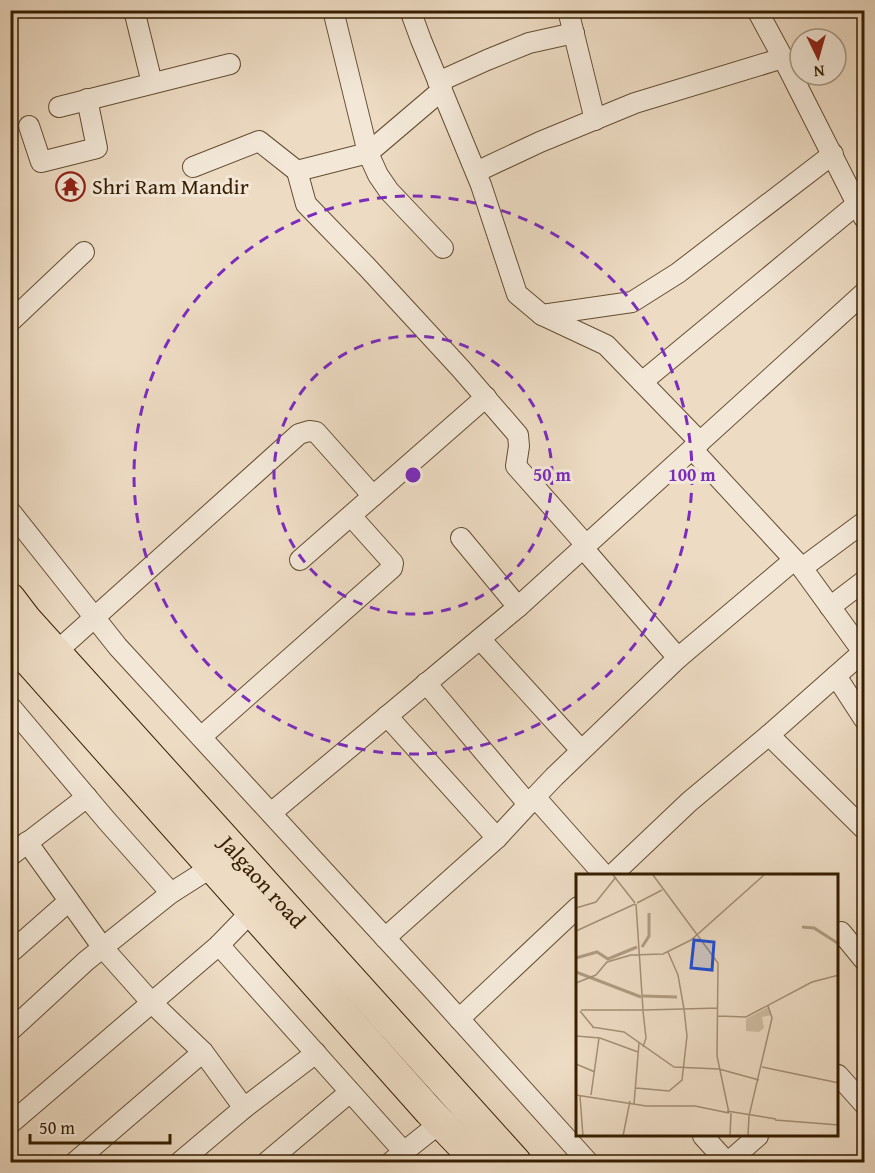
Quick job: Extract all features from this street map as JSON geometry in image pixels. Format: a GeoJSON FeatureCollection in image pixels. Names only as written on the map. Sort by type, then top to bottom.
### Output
{"type":"FeatureCollection","features":[{"type":"Feature","properties":{"kind":"highway","name":"Jalgaon road"},"geometry":{"type":"LineString","coordinates":[[10,598],[26,619],[516,1162]]}},
{"type":"Feature","properties":{"kind":"highway","name":"Jalgaon road"},"geometry":{"type":"LineString","coordinates":[[10,640],[440,1123],[478,1162]]}},
{"type":"Feature","properties":{"kind":"street"},"geometry":{"type":"LineString","coordinates":[[134,10],[152,83]]}},
{"type":"Feature","properties":{"kind":"street"},"geometry":{"type":"LineString","coordinates":[[333,10],[368,153],[378,175],[443,248]]}},
{"type":"Feature","properties":{"kind":"street"},"geometry":{"type":"LineString","coordinates":[[410,10],[476,172],[518,294],[542,315],[606,345],[642,382],[798,564],[864,652],[690,802],[613,874]]}},
{"type":"Feature","properties":{"kind":"street"},"geometry":{"type":"LineString","coordinates":[[568,10],[595,120]]}},
{"type":"Feature","properties":{"kind":"street"},"geometry":{"type":"LineString","coordinates":[[642,382],[861,211],[757,10]]}},
{"type":"Feature","properties":{"kind":"street"},"geometry":{"type":"LineString","coordinates":[[297,171],[368,153],[440,86],[487,60],[529,43],[574,33]]}},
{"type":"Feature","properties":{"kind":"street"},"geometry":{"type":"LineString","coordinates":[[476,172],[540,142],[634,103],[783,58]]}},
{"type":"Feature","properties":{"kind":"street"},"geometry":{"type":"LineString","coordinates":[[59,107],[230,64]]}},
{"type":"Feature","properties":{"kind":"street"},"geometry":{"type":"LineString","coordinates":[[29,126],[41,162],[97,148],[87,99]]}},
{"type":"Feature","properties":{"kind":"street"},"geometry":{"type":"LineString","coordinates":[[193,167],[259,141],[297,171],[306,204],[368,267],[518,435],[516,466],[678,658]]}},
{"type":"Feature","properties":{"kind":"street"},"geometry":{"type":"LineString","coordinates":[[542,315],[632,302],[678,273],[833,154]]}},
{"type":"Feature","properties":{"kind":"street"},"geometry":{"type":"LineString","coordinates":[[10,322],[84,252]]}},
{"type":"Feature","properties":{"kind":"street"},"geometry":{"type":"LineString","coordinates":[[271,813],[518,606],[864,293]]}},
{"type":"Feature","properties":{"kind":"street"},"geometry":{"type":"LineString","coordinates":[[300,560],[486,397]]}},
{"type":"Feature","properties":{"kind":"street"},"geometry":{"type":"LineString","coordinates":[[56,652],[299,434],[309,431],[316,432],[374,496]]}},
{"type":"Feature","properties":{"kind":"street"},"geometry":{"type":"LineString","coordinates":[[10,511],[118,647],[588,1162]]}},
{"type":"Feature","properties":{"kind":"street"},"geometry":{"type":"LineString","coordinates":[[201,737],[392,568],[393,563],[351,516]]}},
{"type":"Feature","properties":{"kind":"street"},"geometry":{"type":"LineString","coordinates":[[385,938],[496,838],[581,750],[678,658],[798,564],[864,522]]}},
{"type":"Feature","properties":{"kind":"street"},"geometry":{"type":"LineString","coordinates":[[461,538],[518,606]]}},
{"type":"Feature","properties":{"kind":"street"},"geometry":{"type":"LineString","coordinates":[[830,607],[864,581]]}},
{"type":"Feature","properties":{"kind":"street"},"geometry":{"type":"LineString","coordinates":[[480,639],[581,750]]}},
{"type":"Feature","properties":{"kind":"street"},"geometry":{"type":"LineString","coordinates":[[836,676],[864,718]]}},
{"type":"Feature","properties":{"kind":"street"},"geometry":{"type":"LineString","coordinates":[[426,683],[532,800],[603,874]]}},
{"type":"Feature","properties":{"kind":"street"},"geometry":{"type":"LineString","coordinates":[[10,706],[171,892]]}},
{"type":"Feature","properties":{"kind":"street"},"geometry":{"type":"LineString","coordinates":[[387,716],[496,838]]}},
{"type":"Feature","properties":{"kind":"street"},"geometry":{"type":"LineString","coordinates":[[769,735],[864,829]]}},
{"type":"Feature","properties":{"kind":"street"},"geometry":{"type":"LineString","coordinates":[[10,856],[87,797]]}},
{"type":"Feature","properties":{"kind":"street"},"geometry":{"type":"LineString","coordinates":[[27,842],[103,948],[152,1003],[203,1052],[244,1108]]}},
{"type":"Feature","properties":{"kind":"street"},"geometry":{"type":"LineString","coordinates":[[10,1031],[86,961],[171,892],[212,867]]}},
{"type":"Feature","properties":{"kind":"street"},"geometry":{"type":"LineString","coordinates":[[10,953],[69,901]]}},
{"type":"Feature","properties":{"kind":"street"},"geometry":{"type":"LineString","coordinates":[[459,1018],[576,909]]}},
{"type":"Feature","properties":{"kind":"street"},"geometry":{"type":"LineString","coordinates":[[10,1124],[219,945],[252,912]]}},
{"type":"Feature","properties":{"kind":"street"},"geometry":{"type":"LineString","coordinates":[[841,932],[864,960]]}},
{"type":"Feature","properties":{"kind":"street"},"geometry":{"type":"LineString","coordinates":[[219,945],[350,1092],[398,1157],[440,1123]]}},
{"type":"Feature","properties":{"kind":"street"},"geometry":{"type":"LineString","coordinates":[[75,1162],[203,1052]]}},
{"type":"Feature","properties":{"kind":"street"},"geometry":{"type":"LineString","coordinates":[[180,1162],[244,1108],[316,1053]]}},
{"type":"Feature","properties":{"kind":"street"},"geometry":{"type":"LineString","coordinates":[[839,1077],[864,1104]]}},
{"type":"Feature","properties":{"kind":"street"},"geometry":{"type":"LineString","coordinates":[[267,1162],[350,1092]]}},
{"type":"Feature","properties":{"kind":"street"},"geometry":{"type":"LineString","coordinates":[[704,1137],[723,1158],[729,1159],[757,1137]]}},
{"type":"Feature","properties":{"kind":"place","name":"Shri Ram Mandir"},"geometry":{"type":"Point","coordinates":[71,186]}}]}
